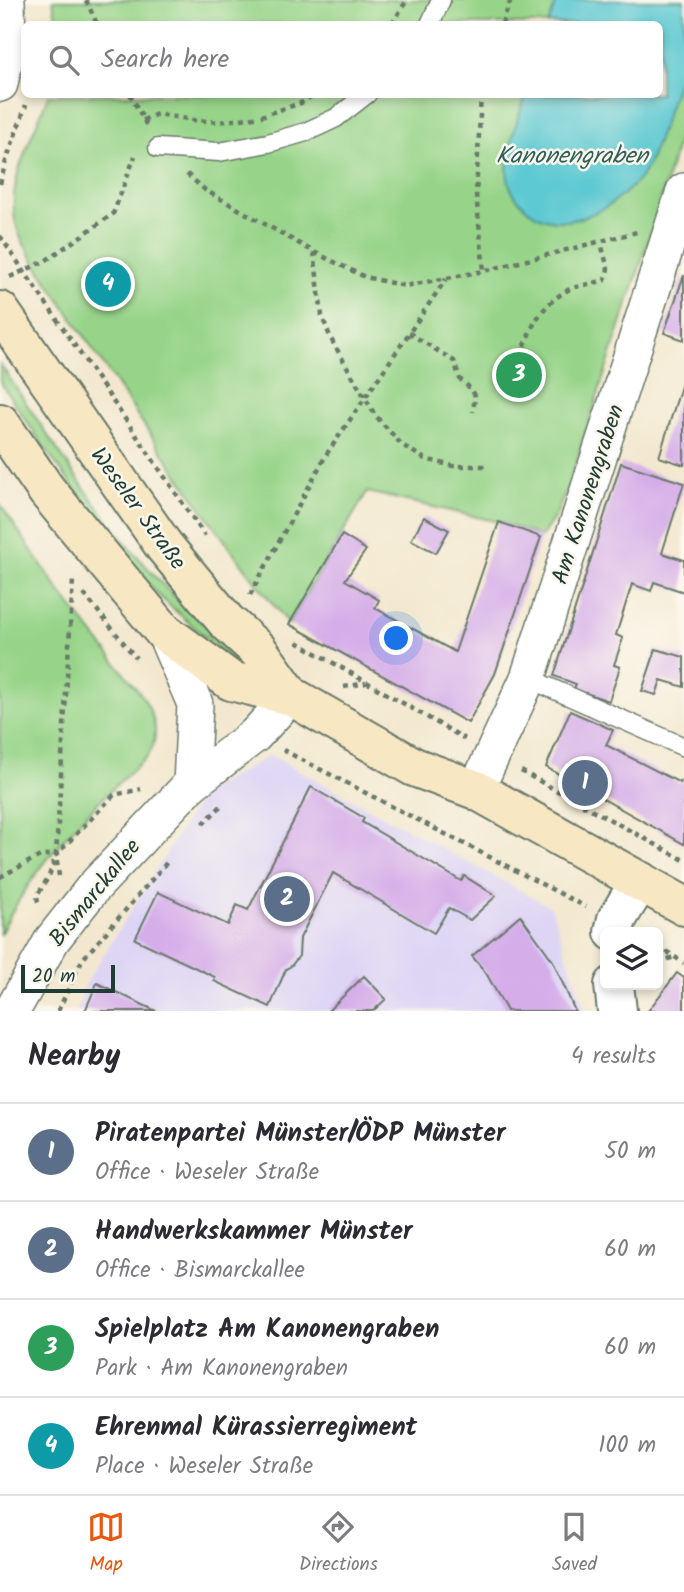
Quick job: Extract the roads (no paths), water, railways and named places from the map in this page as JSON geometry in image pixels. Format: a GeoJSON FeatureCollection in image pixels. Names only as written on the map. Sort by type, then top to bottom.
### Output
{"type":"FeatureCollection","features":[{"type":"Feature","properties":{"kind":"main road","name":"Weseler Straße"},"geometry":{"type":"LineString","coordinates":[[0,311],[164,546],[226,621],[258,650],[291,696]]}},
{"type":"Feature","properties":{"kind":"main road","name":"Weseler Straße"},"geometry":{"type":"LineString","coordinates":[[0,423],[47,491],[164,632],[231,681],[291,696],[414,767],[476,790],[684,906]]}},
{"type":"Feature","properties":{"kind":"street"},"geometry":{"type":"LineString","coordinates":[[0,84],[9,45],[7,0]]}},
{"type":"Feature","properties":{"kind":"street","name":"Am Kanonengraben"},"geometry":{"type":"LineString","coordinates":[[476,790],[528,678],[680,206]]}},
{"type":"Feature","properties":{"kind":"street"},"geometry":{"type":"LineString","coordinates":[[164,632],[195,704],[191,784]]}},
{"type":"Feature","properties":{"kind":"street","name":"Bismarckallee"},"geometry":{"type":"LineString","coordinates":[[12,1011],[27,981],[64,923],[126,850],[191,784],[256,735],[291,696]]}},
{"type":"Feature","properties":{"kind":"street"},"geometry":{"type":"LineString","coordinates":[[616,927],[640,881]]}},
{"type":"Feature","properties":{"kind":"street"},"geometry":{"type":"LineString","coordinates":[[615,990],[617,1011]]}},
{"type":"Feature","properties":{"kind":"lane"},"geometry":{"type":"LineString","coordinates":[[431,21],[441,0]]}},
{"type":"Feature","properties":{"kind":"lane"},"geometry":{"type":"LineString","coordinates":[[158,148],[219,152],[268,143],[306,132],[336,118],[362,98]]}},
{"type":"Feature","properties":{"kind":"lane"},"geometry":{"type":"LineString","coordinates":[[528,678],[684,747]]}},
{"type":"Feature","properties":{"kind":"water","name":"Kanonengraben"},"geometry":{"type":"Polygon","coordinates":[[[557,0],[684,0],[684,54],[666,116],[647,167],[631,187],[603,209],[586,216],[553,221],[537,216],[521,203],[510,186],[507,172],[509,150],[525,98],[663,98],[663,21],[549,21],[557,0]]]}},
{"type":"Feature","properties":{"kind":"place","name":"Ehrenmal Kürassierregiment"},"geometry":{"type":"Point","coordinates":[108,284]}},
{"type":"Feature","properties":{"kind":"place","name":"Spielplatz Am Kanonengraben"},"geometry":{"type":"Point","coordinates":[519,375]}},
{"type":"Feature","properties":{"kind":"place","name":"Piratenpartei Münster/ÖDP Münster"},"geometry":{"type":"Point","coordinates":[585,783]}},
{"type":"Feature","properties":{"kind":"place","name":"Handwerkskammer Münster"},"geometry":{"type":"Point","coordinates":[287,899]}}]}
